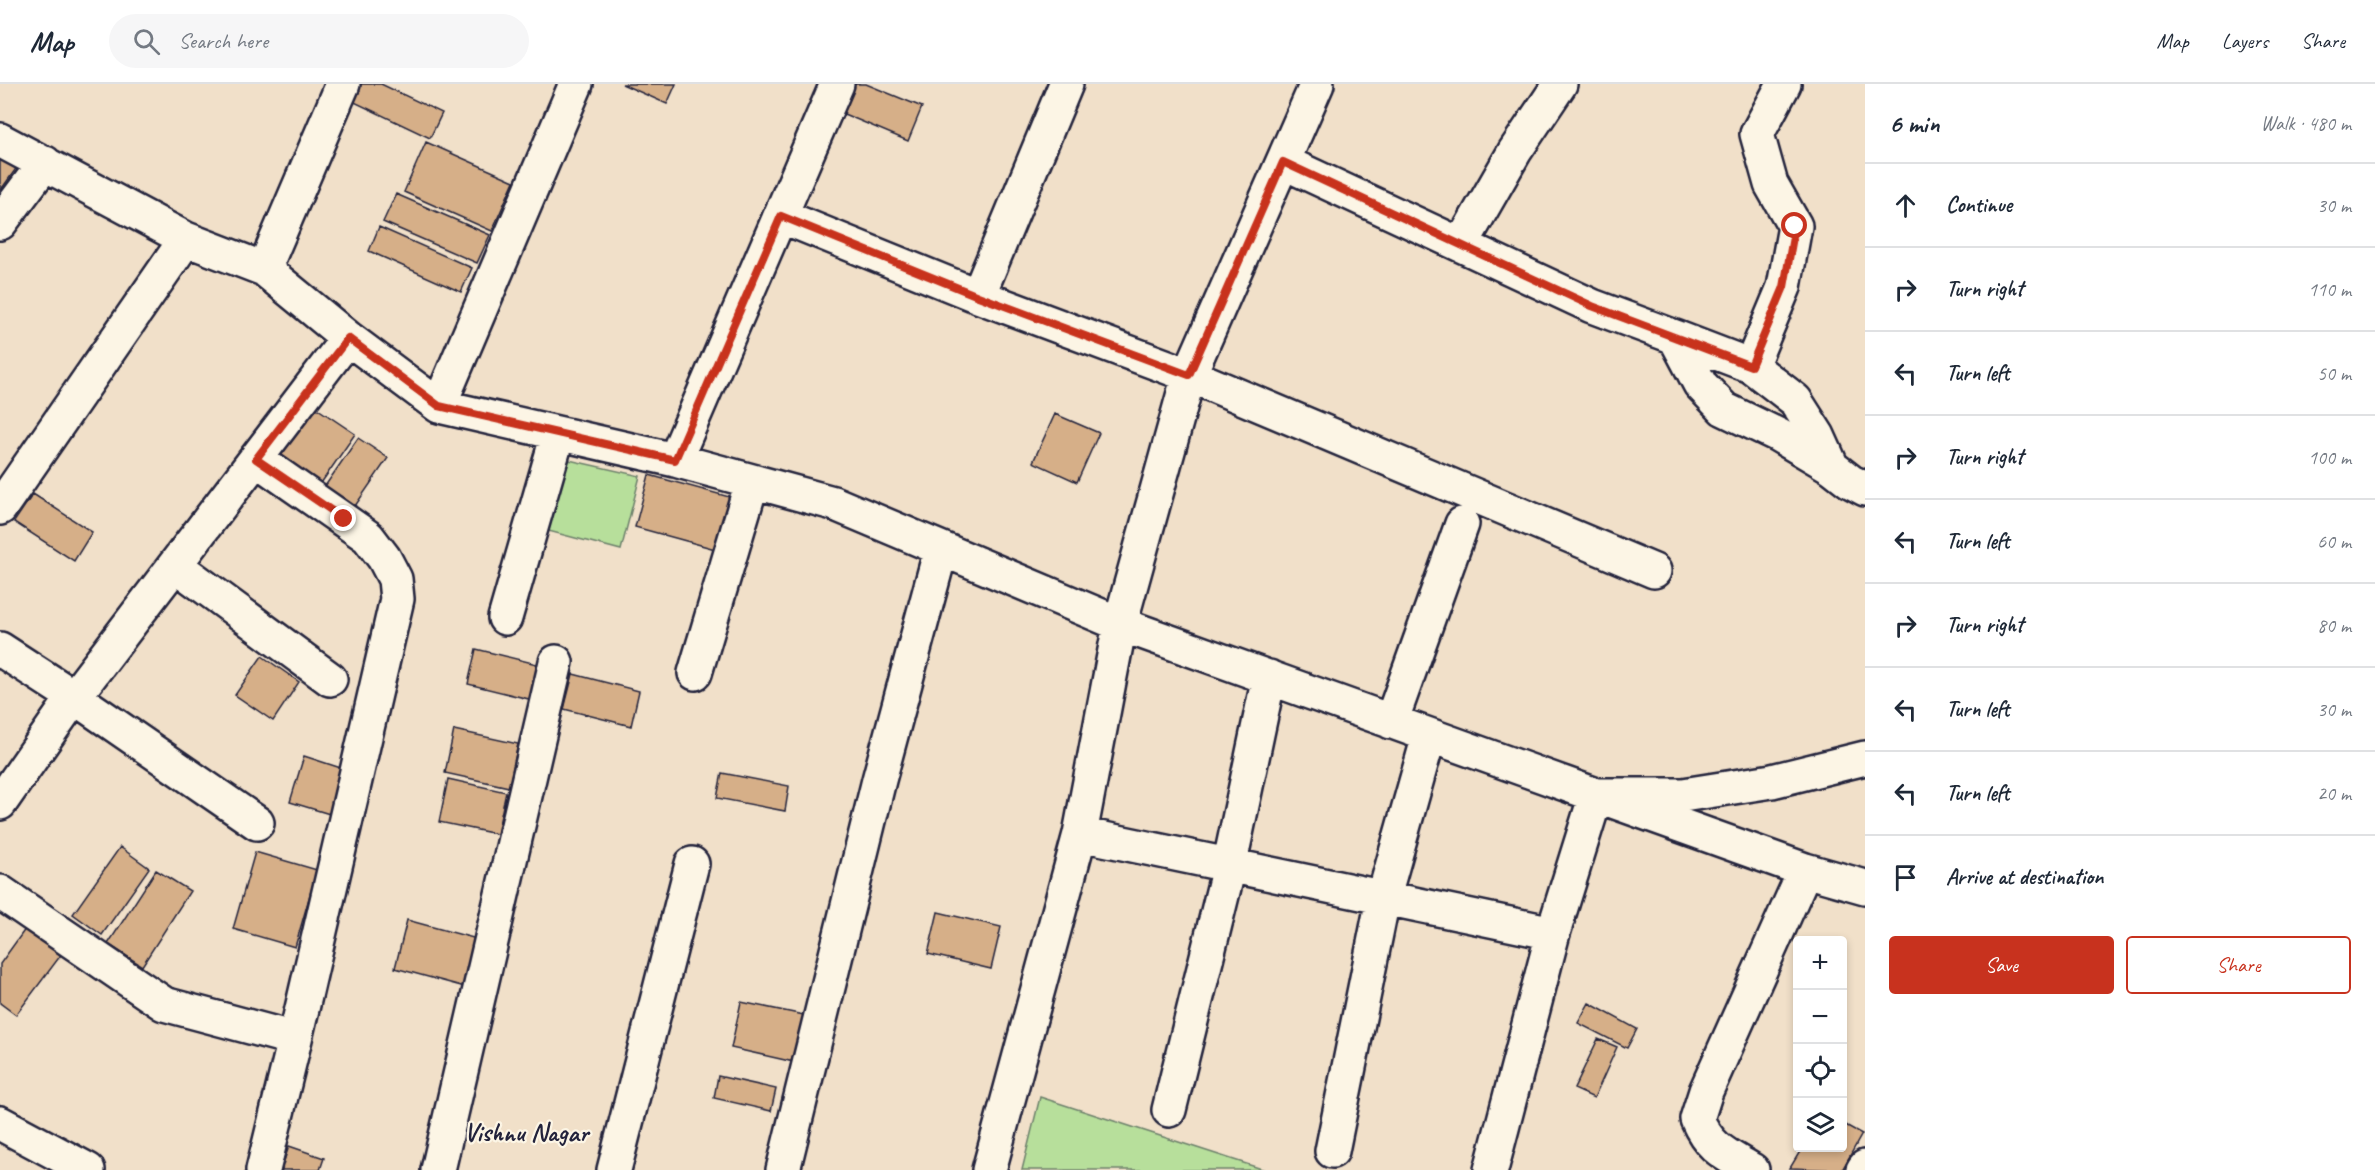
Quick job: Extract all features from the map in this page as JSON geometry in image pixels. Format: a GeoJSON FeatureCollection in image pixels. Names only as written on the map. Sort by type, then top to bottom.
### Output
{"type":"FeatureCollection","features":[{"type":"Feature","properties":{"kind":"street"},"geometry":{"type":"LineString","coordinates":[[264,269],[343,84]]}},
{"type":"Feature","properties":{"kind":"street"},"geometry":{"type":"LineString","coordinates":[[439,406],[576,84]]}},
{"type":"Feature","properties":{"kind":"street"},"geometry":{"type":"LineString","coordinates":[[675,460],[837,84]]}},
{"type":"Feature","properties":{"kind":"street"},"geometry":{"type":"LineString","coordinates":[[978,296],[1066,84]]}},
{"type":"Feature","properties":{"kind":"street"},"geometry":{"type":"LineString","coordinates":[[988,1170],[1080,834],[1120,624],[1189,375],[1317,84]]}},
{"type":"Feature","properties":{"kind":"street"},"geometry":{"type":"LineString","coordinates":[[1461,245],[1515,151],[1560,84]]}},
{"type":"Feature","properties":{"kind":"street"},"geometry":{"type":"LineString","coordinates":[[1751,366],[1784,287],[1795,226],[1771,184],[1757,134],[1784,84]]}},
{"type":"Feature","properties":{"kind":"street"},"geometry":{"type":"LineString","coordinates":[[0,140],[186,238],[264,269],[348,338],[439,406],[675,460],[833,503],[1120,624],[1805,870],[1865,887]]}},
{"type":"Feature","properties":{"kind":"street"},"geometry":{"type":"LineString","coordinates":[[1283,162],[1592,306],[1751,366],[1795,400],[1818,436],[1832,467]]}},
{"type":"Feature","properties":{"kind":"street"},"geometry":{"type":"LineString","coordinates":[[0,223],[45,163]]}},
{"type":"Feature","properties":{"kind":"street"},"geometry":{"type":"LineString","coordinates":[[781,216],[978,296],[1189,375],[1654,571]]}},
{"type":"Feature","properties":{"kind":"street"},"geometry":{"type":"LineString","coordinates":[[0,508],[186,238]]}},
{"type":"Feature","properties":{"kind":"street"},"geometry":{"type":"LineString","coordinates":[[1675,337],[1700,384],[1724,409],[1778,435],[1865,489]]}},
{"type":"Feature","properties":{"kind":"street"},"geometry":{"type":"LineString","coordinates":[[0,803],[74,697],[348,338]]}},
{"type":"Feature","properties":{"kind":"street"},"geometry":{"type":"LineString","coordinates":[[505,618],[558,434]]}},
{"type":"Feature","properties":{"kind":"street"},"geometry":{"type":"LineString","coordinates":[[256,459],[368,537],[384,558],[395,579],[397,599],[295,1039],[262,1170]]}},
{"type":"Feature","properties":{"kind":"street"},"geometry":{"type":"LineString","coordinates":[[695,673],[752,482]]}},
{"type":"Feature","properties":{"kind":"street"},"geometry":{"type":"LineString","coordinates":[[1391,722],[1462,524]]}},
{"type":"Feature","properties":{"kind":"street"},"geometry":{"type":"LineString","coordinates":[[783,1170],[879,780],[941,549]]}},
{"type":"Feature","properties":{"kind":"street"},"geometry":{"type":"LineString","coordinates":[[175,565],[330,679]]}},
{"type":"Feature","properties":{"kind":"street"},"geometry":{"type":"LineString","coordinates":[[0,649],[257,823]]}},
{"type":"Feature","properties":{"kind":"street"},"geometry":{"type":"LineString","coordinates":[[438,1170],[513,856],[556,663]]}},
{"type":"Feature","properties":{"kind":"street"},"geometry":{"type":"LineString","coordinates":[[1168,1110],[1228,867],[1269,677]]}},
{"type":"Feature","properties":{"kind":"street"},"geometry":{"type":"LineString","coordinates":[[1332,1151],[1383,899],[1429,736]]}},
{"type":"Feature","properties":{"kind":"street"},"geometry":{"type":"LineString","coordinates":[[1596,795],[1683,795],[1772,781],[1865,758]]}},
{"type":"Feature","properties":{"kind":"street"},"geometry":{"type":"LineString","coordinates":[[1491,1170],[1553,933],[1596,795]]}},
{"type":"Feature","properties":{"kind":"street"},"geometry":{"type":"LineString","coordinates":[[1080,834],[1228,867],[1553,933]]}},
{"type":"Feature","properties":{"kind":"street"},"geometry":{"type":"LineString","coordinates":[[615,1170],[692,864]]}},
{"type":"Feature","properties":{"kind":"street"},"geometry":{"type":"LineString","coordinates":[[1752,1170],[1719,1151],[1704,1136],[1697,1119],[1706,1091],[1805,870]]}},
{"type":"Feature","properties":{"kind":"street"},"geometry":{"type":"LineString","coordinates":[[0,892],[164,1004],[295,1039]]}},
{"type":"Feature","properties":{"kind":"street"},"geometry":{"type":"LineString","coordinates":[[0,1123],[88,1170]]}},
{"type":"Feature","properties":{"kind":"green space"},"geometry":{"type":"Polygon","coordinates":[[[560,458],[640,476],[621,550],[541,529],[560,458]]]}},
{"type":"Feature","properties":{"kind":"green space"},"geometry":{"type":"Polygon","coordinates":[[[1040,1097],[1265,1170],[1022,1170],[1040,1097]]]}},
{"type":"Feature","properties":{"kind":"building"},"geometry":{"type":"Polygon","coordinates":[[[356,84],[381,84],[442,113],[430,138],[348,99],[356,84]]]}},
{"type":"Feature","properties":{"kind":"building"},"geometry":{"type":"Polygon","coordinates":[[[622,84],[676,84],[667,104],[622,84]]]}},
{"type":"Feature","properties":{"kind":"building"},"geometry":{"type":"Polygon","coordinates":[[[842,84],[866,84],[922,107],[908,141],[832,109],[842,84]]]}},
{"type":"Feature","properties":{"kind":"building"},"geometry":{"type":"Polygon","coordinates":[[[426,142],[514,181],[492,231],[404,192],[426,142]]]}},
{"type":"Feature","properties":{"kind":"building"},"geometry":{"type":"Polygon","coordinates":[[[0,152],[18,166],[0,191],[0,152]]]}},
{"type":"Feature","properties":{"kind":"building"},"geometry":{"type":"Polygon","coordinates":[[[396,194],[490,235],[477,263],[383,222],[396,194]]]}},
{"type":"Feature","properties":{"kind":"building"},"geometry":{"type":"Polygon","coordinates":[[[379,227],[472,268],[461,292],[369,251],[379,227]]]}},
{"type":"Feature","properties":{"kind":"building"},"geometry":{"type":"Polygon","coordinates":[[[312,405],[355,434],[317,489],[274,460],[312,405]]]}},
{"type":"Feature","properties":{"kind":"building"},"geometry":{"type":"Polygon","coordinates":[[[1055,414],[1099,433],[1077,482],[1033,462],[1055,414]]]}},
{"type":"Feature","properties":{"kind":"building"},"geometry":{"type":"Polygon","coordinates":[[[358,438],[388,458],[353,509],[323,489],[358,438]]]}},
{"type":"Feature","properties":{"kind":"building"},"geometry":{"type":"Polygon","coordinates":[[[649,475],[733,498],[719,550],[635,527],[649,475]]]}},
{"type":"Feature","properties":{"kind":"building"},"geometry":{"type":"Polygon","coordinates":[[[33,494],[92,532],[74,561],[14,522],[33,494]]]}},
{"type":"Feature","properties":{"kind":"building"},"geometry":{"type":"Polygon","coordinates":[[[476,649],[545,666],[537,701],[468,684],[476,649]]]}},
{"type":"Feature","properties":{"kind":"building"},"geometry":{"type":"Polygon","coordinates":[[[262,656],[299,682],[273,721],[235,695],[262,656]]]}},
{"type":"Feature","properties":{"kind":"building"},"geometry":{"type":"Polygon","coordinates":[[[573,674],[639,691],[631,726],[564,709],[573,674]]]}},
{"type":"Feature","properties":{"kind":"building"},"geometry":{"type":"Polygon","coordinates":[[[454,730],[518,744],[509,787],[445,773],[454,730]]]}},
{"type":"Feature","properties":{"kind":"building"},"geometry":{"type":"Polygon","coordinates":[[[304,756],[347,770],[333,815],[290,802],[304,756]]]}},
{"type":"Feature","properties":{"kind":"building"},"geometry":{"type":"Polygon","coordinates":[[[722,773],[789,786],[785,811],[717,798],[722,773]]]}},
{"type":"Feature","properties":{"kind":"building"},"geometry":{"type":"Polygon","coordinates":[[[448,779],[506,792],[497,834],[439,822],[448,779]]]}},
{"type":"Feature","properties":{"kind":"building"},"geometry":{"type":"Polygon","coordinates":[[[120,847],[149,868],[102,935],[73,914],[120,847]]]}},
{"type":"Feature","properties":{"kind":"building"},"geometry":{"type":"Polygon","coordinates":[[[255,852],[317,870],[295,947],[233,929],[255,852]]]}},
{"type":"Feature","properties":{"kind":"building"},"geometry":{"type":"Polygon","coordinates":[[[156,870],[190,891],[142,966],[108,944],[156,870]]]}},
{"type":"Feature","properties":{"kind":"building"},"geometry":{"type":"Polygon","coordinates":[[[938,912],[1001,927],[991,969],[928,954],[938,912]]]}},
{"type":"Feature","properties":{"kind":"building"},"geometry":{"type":"Polygon","coordinates":[[[407,920],[477,939],[465,987],[395,968],[407,920]]]}},
{"type":"Feature","properties":{"kind":"building"},"geometry":{"type":"Polygon","coordinates":[[[28,925],[64,951],[16,1015],[0,1003],[0,964],[28,925]]]}},
{"type":"Feature","properties":{"kind":"building"},"geometry":{"type":"Polygon","coordinates":[[[741,1002],[804,1015],[794,1062],[731,1048],[741,1002]]]}},
{"type":"Feature","properties":{"kind":"building"},"geometry":{"type":"Polygon","coordinates":[[[1589,1003],[1637,1029],[1627,1048],[1578,1023],[1589,1003]]]}},
{"type":"Feature","properties":{"kind":"building"},"geometry":{"type":"Polygon","coordinates":[[[1598,1039],[1617,1047],[1594,1098],[1574,1089],[1598,1039]]]}},
{"type":"Feature","properties":{"kind":"building"},"geometry":{"type":"Polygon","coordinates":[[[718,1076],[776,1089],[771,1111],[714,1098],[718,1076]]]}},
{"type":"Feature","properties":{"kind":"building"},"geometry":{"type":"Polygon","coordinates":[[[1847,1126],[1862,1134],[1842,1170],[1790,1168],[1800,1152],[1847,1152],[1847,1126]]]}},
{"type":"Feature","properties":{"kind":"building"},"geometry":{"type":"Polygon","coordinates":[[[289,1146],[324,1158],[320,1170],[281,1170],[289,1146]]]}},
{"type":"Feature","properties":{"kind":"district","name":"Vishnu Nagar"},"geometry":{"type":"Point","coordinates":[526,1132]}},
{"type":"Feature","properties":{"kind":"route"},"geometry":{"type":"LineString","coordinates":[[344,519],[256,459],[348,338],[439,406],[675,460],[781,216],[978,296],[1189,375],[1283,162],[1592,306],[1751,366],[1784,287],[1795,226]]}}]}
